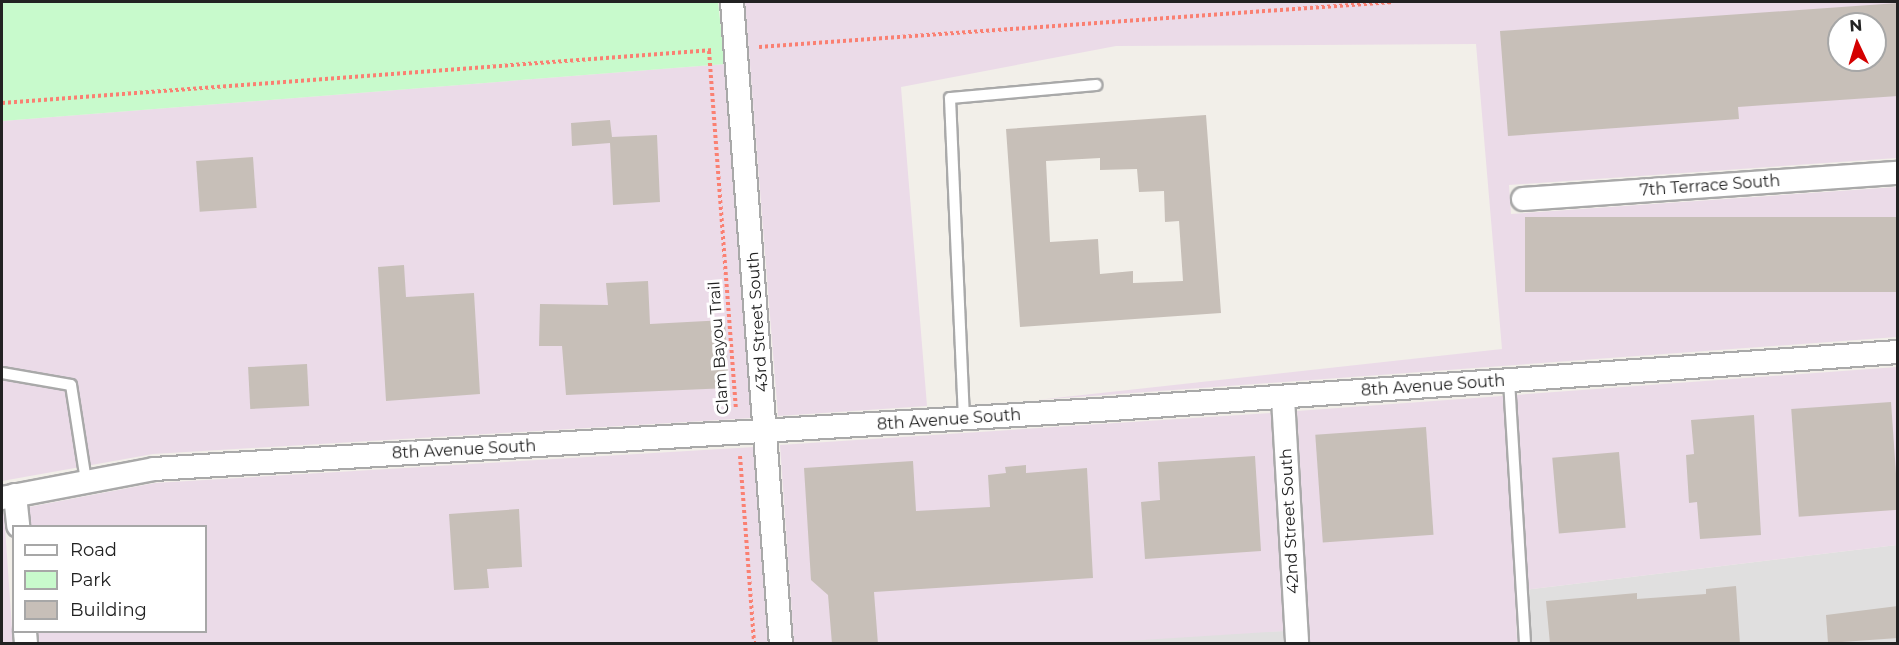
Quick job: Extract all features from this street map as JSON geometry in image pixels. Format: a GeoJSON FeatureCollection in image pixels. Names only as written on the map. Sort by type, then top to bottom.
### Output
{"type":"FeatureCollection","features":[{"type":"Feature","properties":{"kind":"street","name":"43rd Street South"},"geometry":{"type":"LineString","coordinates":[[732,2],[781,644]]}},
{"type":"Feature","properties":{"kind":"street","name":"7th Terrace South"},"geometry":{"type":"LineString","coordinates":[[1523,199],[1898,173]]}},
{"type":"Feature","properties":{"kind":"street","name":"8th Avenue South"},"geometry":{"type":"LineString","coordinates":[[8,497],[154,469],[1283,398],[1898,352]]}},
{"type":"Feature","properties":{"kind":"street","name":"42nd Street South"},"geometry":{"type":"LineString","coordinates":[[1283,398],[1297,644]]}},
{"type":"Feature","properties":{"kind":"street"},"geometry":{"type":"LineString","coordinates":[[8,497],[18,525]]}},
{"type":"Feature","properties":{"kind":"lane"},"geometry":{"type":"LineString","coordinates":[[964,419],[950,98],[1096,85]]}},
{"type":"Feature","properties":{"kind":"lane"},"geometry":{"type":"LineString","coordinates":[[2,373],[71,385],[86,482]]}},
{"type":"Feature","properties":{"kind":"lane"},"geometry":{"type":"LineString","coordinates":[[1509,381],[1525,644]]}},
{"type":"Feature","properties":{"kind":"path"},"geometry":{"type":"LineString","coordinates":[[758,47],[1393,2]]}},
{"type":"Feature","properties":{"kind":"path","name":"Clam Bayou Trail"},"geometry":{"type":"LineString","coordinates":[[2,103],[711,51],[754,644]]}},
{"type":"Feature","properties":{"kind":"shaded area"},"geometry":{"type":"Polygon","coordinates":[[[745,2],[1897,2],[1897,158],[1509,185],[1511,214],[1897,187],[1897,337],[1037,400],[1502,349],[1476,44],[1116,46],[901,87],[927,406],[778,416],[745,2]]]}},
{"type":"Feature","properties":{"kind":"shaded area"},"geometry":{"type":"Polygon","coordinates":[[[725,64],[752,418],[153,454],[2,481],[2,121],[725,64]]]}},
{"type":"Feature","properties":{"kind":"shaded area"},"geometry":{"type":"Polygon","coordinates":[[[1897,367],[1897,545],[1515,591],[1517,643],[1310,643],[1297,411],[1897,367]]]}},
{"type":"Feature","properties":{"kind":"shaded area"},"geometry":{"type":"Polygon","coordinates":[[[1271,413],[1284,631],[1080,644],[794,643],[780,445],[1271,413]]]}},
{"type":"Feature","properties":{"kind":"shaded area"},"geometry":{"type":"Polygon","coordinates":[[[754,447],[768,643],[39,643],[38,633],[207,633],[207,525],[31,525],[29,507],[155,483],[754,447]]]}},
{"type":"Feature","properties":{"kind":"shaded area"},"geometry":{"type":"Polygon","coordinates":[[[2,513],[4,513],[13,643],[2,643],[2,513]]]}},
{"type":"Feature","properties":{"kind":"shaded area"},"geometry":{"type":"Polygon","coordinates":[[[1897,545],[1897,643],[1517,643],[1515,591],[1897,545]]]}},
{"type":"Feature","properties":{"kind":"shaded area"},"geometry":{"type":"Polygon","coordinates":[[[1284,631],[1284,643],[1080,644],[1180,634],[1284,631]]]}},
{"type":"Feature","properties":{"kind":"green space"},"geometry":{"type":"Polygon","coordinates":[[[2,2],[718,2],[725,64],[2,121],[2,2]]]}},
{"type":"Feature","properties":{"kind":"building"},"geometry":{"type":"Polygon","coordinates":[[[1898,3],[1898,96],[1738,107],[1739,119],[1508,136],[1500,31],[1898,3]]]}},
{"type":"Feature","properties":{"kind":"building"},"geometry":{"type":"Polygon","coordinates":[[[1206,115],[1221,313],[1020,327],[1006,129],[1206,115]],[[1100,158],[1046,161],[1050,242],[1098,239],[1100,274],[1133,271],[1133,283],[1183,281],[1179,221],[1165,222],[1164,191],[1139,192],[1137,169],[1100,170],[1100,158]]]}},
{"type":"Feature","properties":{"kind":"building"},"geometry":{"type":"Polygon","coordinates":[[[610,120],[612,137],[657,135],[660,202],[613,205],[610,143],[572,146],[571,123],[610,120]]]}},
{"type":"Feature","properties":{"kind":"building"},"geometry":{"type":"Polygon","coordinates":[[[253,157],[257,208],[200,212],[196,161],[253,157]]]}},
{"type":"Feature","properties":{"kind":"building"},"geometry":{"type":"Polygon","coordinates":[[[1525,217],[1898,217],[1898,292],[1525,292],[1525,217]]]}},
{"type":"Feature","properties":{"kind":"building"},"geometry":{"type":"Polygon","coordinates":[[[404,265],[406,297],[474,293],[480,394],[386,401],[378,267],[404,265]]]}},
{"type":"Feature","properties":{"kind":"building"},"geometry":{"type":"Polygon","coordinates":[[[648,281],[650,324],[725,320],[729,388],[566,395],[562,346],[539,346],[540,304],[608,305],[606,283],[648,281]]]}},
{"type":"Feature","properties":{"kind":"building"},"geometry":{"type":"Polygon","coordinates":[[[307,364],[309,406],[250,409],[248,367],[307,364]]]}},
{"type":"Feature","properties":{"kind":"building"},"geometry":{"type":"Polygon","coordinates":[[[1891,402],[1898,510],[1799,517],[1791,409],[1891,402]]]}},
{"type":"Feature","properties":{"kind":"building"},"geometry":{"type":"Polygon","coordinates":[[[1754,415],[1761,535],[1700,539],[1697,502],[1689,503],[1686,455],[1694,454],[1691,420],[1754,415]]]}},
{"type":"Feature","properties":{"kind":"building"},"geometry":{"type":"Polygon","coordinates":[[[1426,427],[1434,535],[1323,542],[1315,435],[1426,427]]]}},
{"type":"Feature","properties":{"kind":"building"},"geometry":{"type":"Polygon","coordinates":[[[1619,452],[1626,528],[1559,534],[1552,458],[1619,452]]]}},
{"type":"Feature","properties":{"kind":"building"},"geometry":{"type":"Polygon","coordinates":[[[1255,456],[1261,551],[1145,559],[1141,502],[1160,500],[1158,462],[1255,456]]]}},
{"type":"Feature","properties":{"kind":"building"},"geometry":{"type":"Polygon","coordinates":[[[913,461],[916,511],[990,507],[988,475],[1006,473],[1005,467],[1026,465],[1026,473],[1087,468],[1093,578],[874,592],[878,644],[832,644],[828,595],[811,580],[804,468],[913,461]]]}},
{"type":"Feature","properties":{"kind":"building"},"geometry":{"type":"Polygon","coordinates":[[[519,509],[522,567],[487,569],[489,588],[454,590],[449,514],[519,509]]]}},
{"type":"Feature","properties":{"kind":"building"},"geometry":{"type":"Polygon","coordinates":[[[1736,586],[1740,644],[1550,644],[1546,601],[1637,593],[1637,599],[1706,594],[1706,589],[1736,586]]]}},
{"type":"Feature","properties":{"kind":"building"},"geometry":{"type":"Polygon","coordinates":[[[1898,606],[1898,638],[1828,643],[1826,615],[1898,606]]]}}]}
